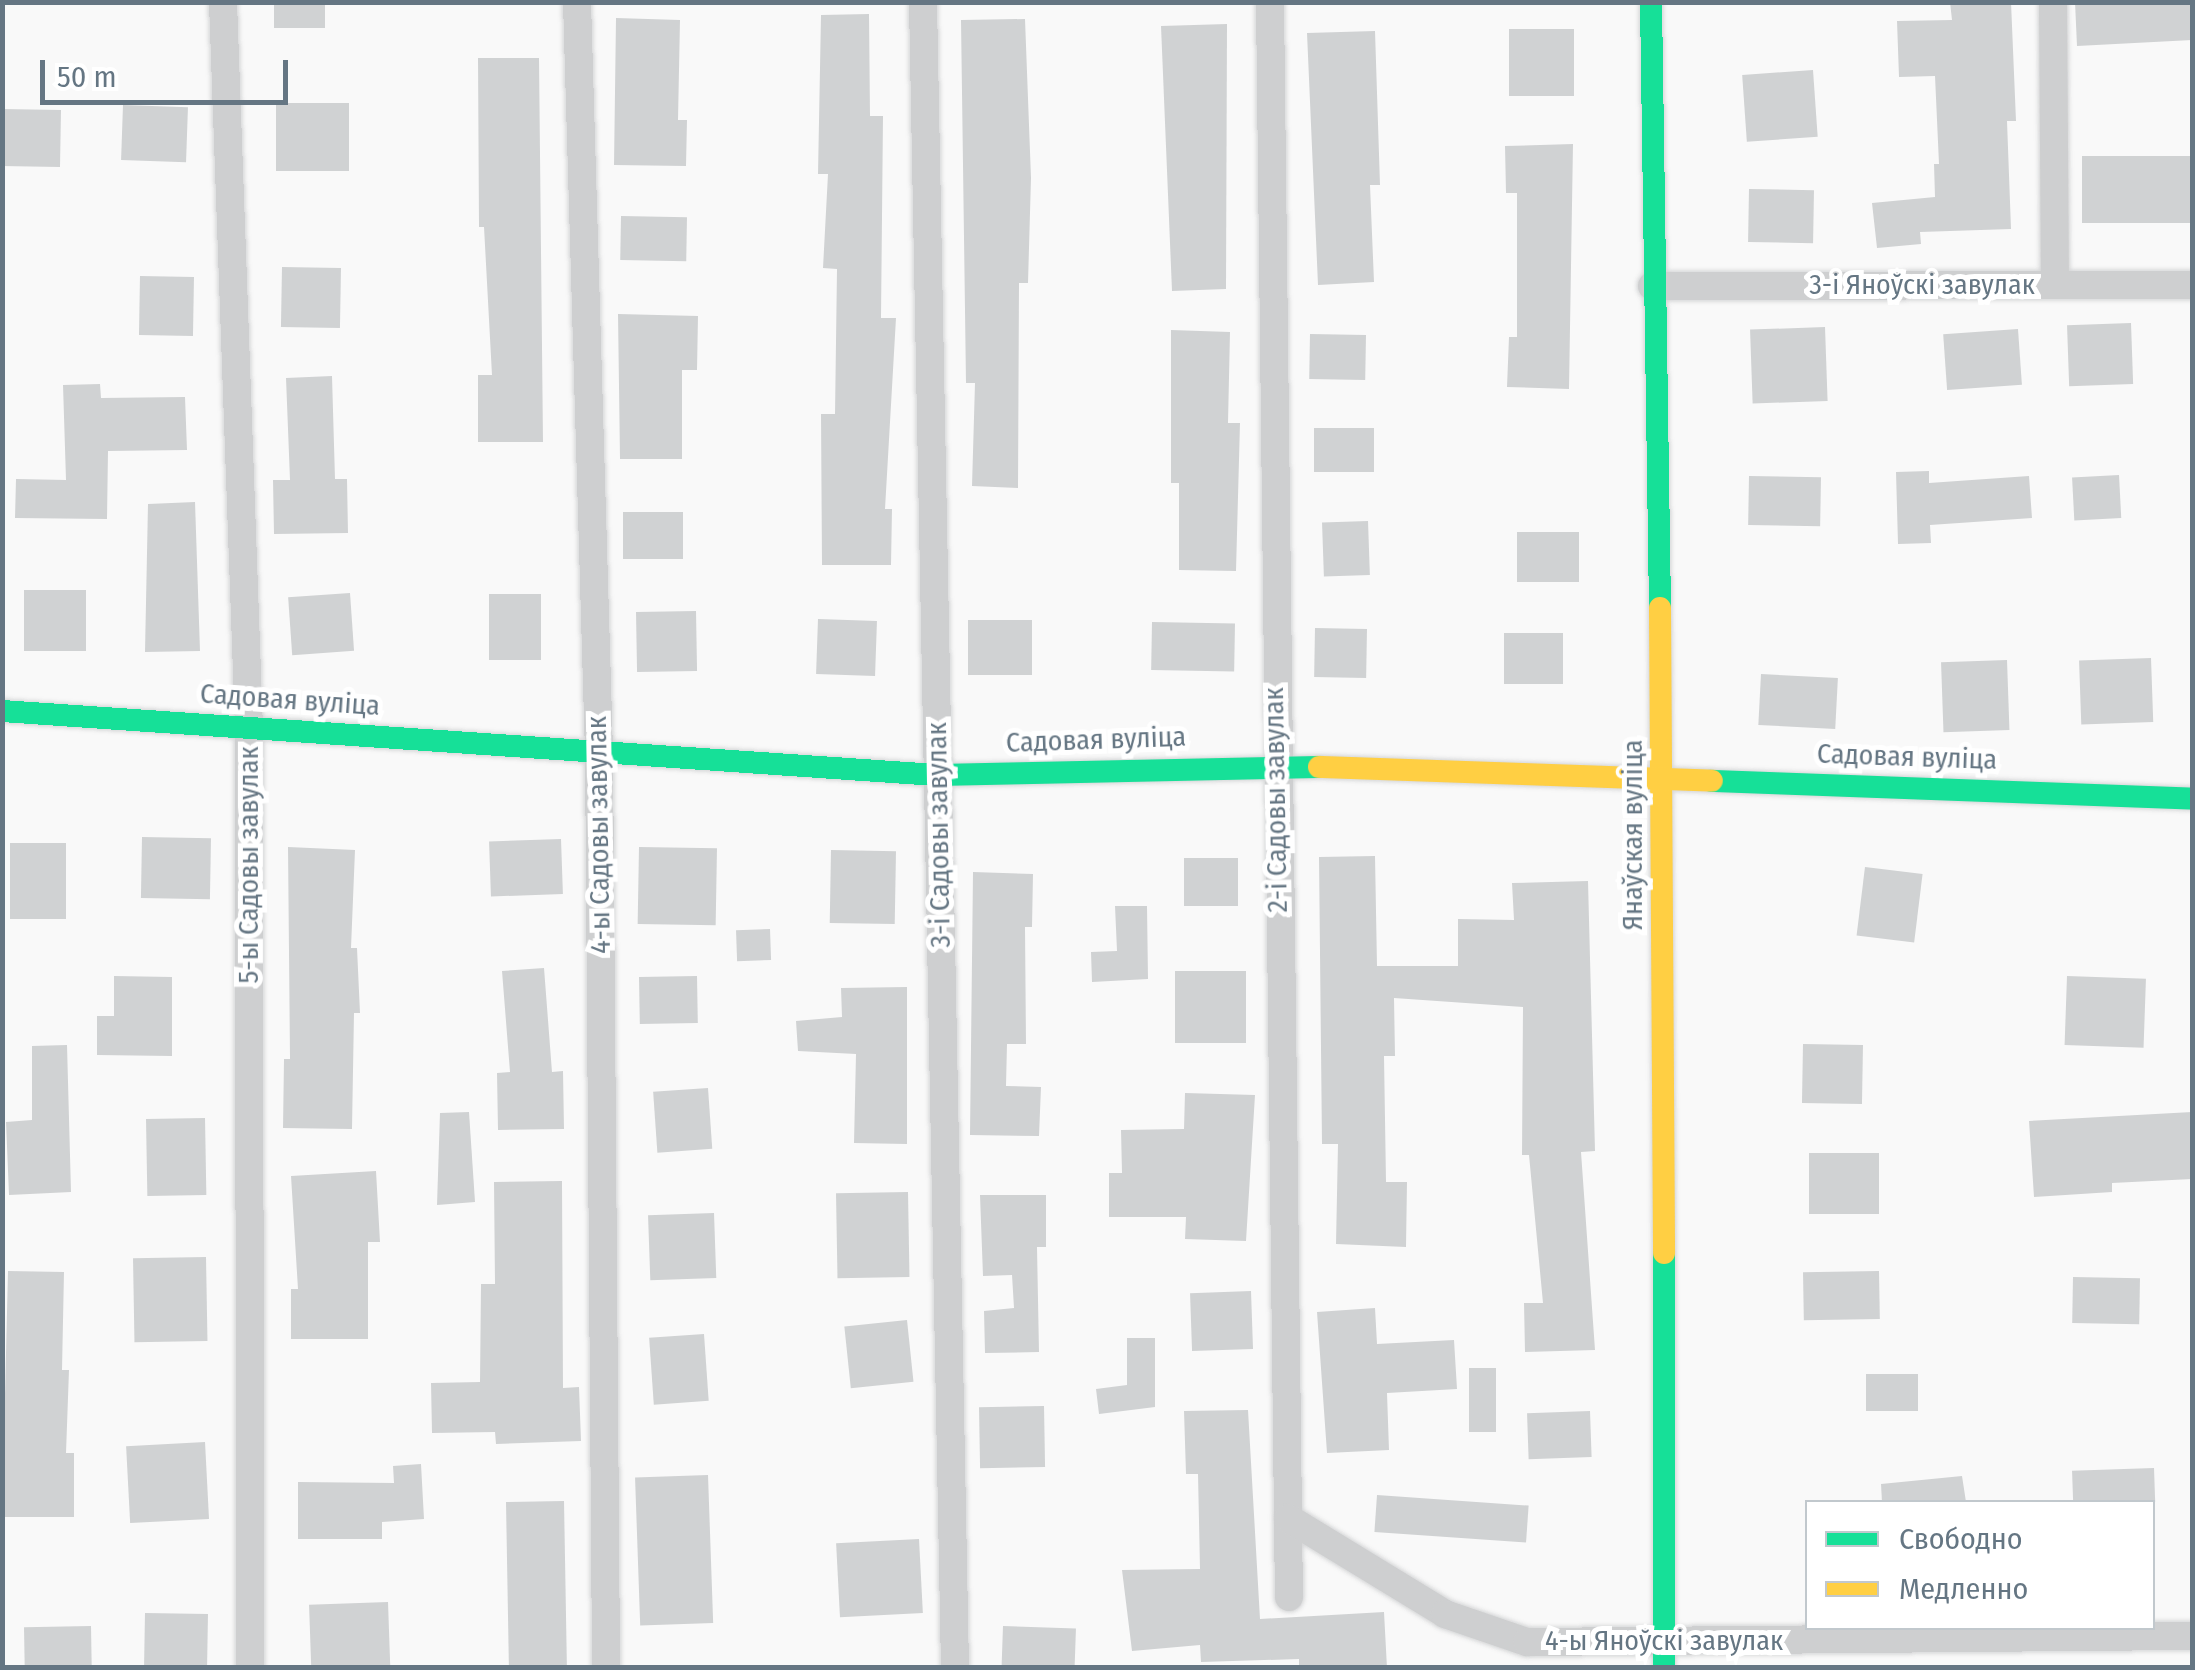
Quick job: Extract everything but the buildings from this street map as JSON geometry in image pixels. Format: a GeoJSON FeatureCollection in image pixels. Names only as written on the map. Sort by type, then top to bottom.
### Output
{"type":"FeatureCollection","features":[{"type":"Feature","properties":{"kind":"street","name":"5-ы Садовы завулак"},"geometry":{"type":"LineString","coordinates":[[223,2],[249,727],[250,1668]]}},
{"type":"Feature","properties":{"kind":"street","name":"4-ы Садовы завулак"},"geometry":{"type":"LineString","coordinates":[[576,2],[599,750],[606,1668]]}},
{"type":"Feature","properties":{"kind":"street","name":"3-і Садовы завулак"},"geometry":{"type":"LineString","coordinates":[[922,2],[955,1668]]}},
{"type":"Feature","properties":{"kind":"street","name":"2-і Садовы завулак"},"geometry":{"type":"LineString","coordinates":[[1270,2],[1275,765],[1289,1597]]}},
{"type":"Feature","properties":{"kind":"street","name":"Янаўская вуліца"},"geometry":{"type":"LineString","coordinates":[[1651,2],[1652,286],[1663,777],[1664,1655]]}},
{"type":"Feature","properties":{"kind":"street"},"geometry":{"type":"LineString","coordinates":[[2053,2],[2056,284]]}},
{"type":"Feature","properties":{"kind":"street","name":"3-і Яноўскі завулак"},"geometry":{"type":"LineString","coordinates":[[1652,286],[2192,285]]}},
{"type":"Feature","properties":{"kind":"street","name":"Садовая вуліца"},"geometry":{"type":"LineString","coordinates":[[2,712],[937,775],[1275,765],[2192,799]]}},
{"type":"Feature","properties":{"kind":"street","name":"4-ы Яноўскі завулак"},"geometry":{"type":"LineString","coordinates":[[1288,1518],[1445,1614],[1526,1642],[1664,1655],[2192,1636]]}},
{"type":"Feature","properties":{"kind":"traffic: fast"},"geometry":{"type":"LineString","coordinates":[[1651,2],[1660,608]]}},
{"type":"Feature","properties":{"kind":"traffic: fast"},"geometry":{"type":"LineString","coordinates":[[2,711],[937,775],[1319,767]]}},
{"type":"Feature","properties":{"kind":"traffic: fast"},"geometry":{"type":"LineString","coordinates":[[1712,781],[2192,799]]}},
{"type":"Feature","properties":{"kind":"traffic: fast"},"geometry":{"type":"LineString","coordinates":[[1664,1253],[1664,1668]]}},
{"type":"Feature","properties":{"kind":"traffic: slow"},"geometry":{"type":"LineString","coordinates":[[1660,608],[1664,1253]]}},
{"type":"Feature","properties":{"kind":"traffic: slow"},"geometry":{"type":"LineString","coordinates":[[1319,767],[1712,781]]}}]}
